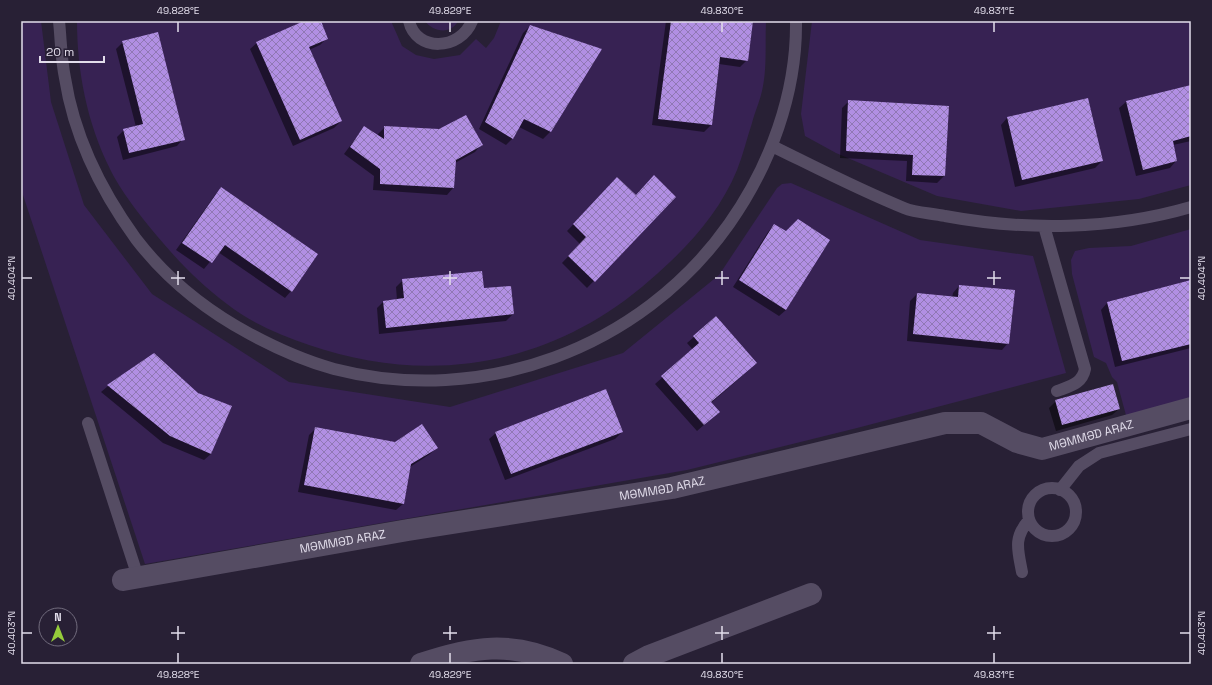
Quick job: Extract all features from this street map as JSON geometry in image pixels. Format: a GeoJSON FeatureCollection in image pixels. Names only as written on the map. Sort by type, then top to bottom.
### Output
{"type":"FeatureCollection","features":[{"type":"Feature","properties":{"kind":"street","name":"MƏMMƏD ARAZ"},"geometry":{"type":"LineString","coordinates":[[130,579],[408,530],[672,488],[945,423],[981,423],[1017,442],[1042,449],[1191,414]]}},
{"type":"Feature","properties":{"kind":"street"},"geometry":{"type":"LineString","coordinates":[[634,664],[649,656],[811,594]]}},
{"type":"Feature","properties":{"kind":"street"},"geometry":{"type":"LineString","coordinates":[[421,664],[454,652],[484,648],[524,650],[546,656],[562,664]]}},
{"type":"Feature","properties":{"kind":"lane"},"geometry":{"type":"LineString","coordinates":[[59,21],[65,79],[80,137],[105,191],[138,240],[178,284],[225,320],[278,349],[334,369],[393,379],[452,380],[512,371],[568,353],[622,326],[670,291],[712,249],[746,200],[772,146],[788,93],[796,38],[796,21]]}},
{"type":"Feature","properties":{"kind":"lane"},"geometry":{"type":"LineString","coordinates":[[409,21],[416,34],[423,40],[434,44],[443,45],[454,42],[462,37],[472,21]]}},
{"type":"Feature","properties":{"kind":"lane"},"geometry":{"type":"LineString","coordinates":[[772,146],[905,208],[966,220],[1044,226],[1102,224],[1170,213],[1191,207]]}},
{"type":"Feature","properties":{"kind":"lane"},"geometry":{"type":"LineString","coordinates":[[1044,226],[1084,369],[1083,377],[1076,384],[1057,391]]}},
{"type":"Feature","properties":{"kind":"lane"},"geometry":{"type":"LineString","coordinates":[[1060,490],[1079,466],[1099,453],[1191,414]]}},
{"type":"Feature","properties":{"kind":"lane"},"geometry":{"type":"LineString","coordinates":[[88,423],[130,579]]}},
{"type":"Feature","properties":{"kind":"lane"},"geometry":{"type":"LineString","coordinates":[[1048,489],[1060,490],[1070,498],[1074,505],[1074,521],[1069,528],[1059,535],[1046,536],[1033,527],[1029,520],[1028,512],[1034,496],[1048,489]]}},
{"type":"Feature","properties":{"kind":"lane"},"geometry":{"type":"LineString","coordinates":[[1022,572],[1017,548],[1018,537],[1020,529],[1029,520]]}},
{"type":"Feature","properties":{"kind":"shaded area"},"geometry":{"type":"Polygon","coordinates":[[[21,21],[41,21],[51,102],[84,205],[152,294],[289,382],[450,407],[623,353],[719,275],[777,188],[782,184],[791,183],[920,240],[1033,256],[1066,373],[857,428],[687,470],[145,564],[21,189],[21,21]]]}},
{"type":"Feature","properties":{"kind":"shaded area"},"geometry":{"type":"Polygon","coordinates":[[[77,21],[391,21],[402,46],[416,55],[434,59],[460,55],[476,39],[486,48],[494,38],[501,21],[766,21],[765,70],[759,100],[737,170],[730,186],[711,216],[689,243],[650,280],[613,309],[573,332],[532,349],[489,360],[445,365],[400,365],[354,358],[309,345],[266,328],[236,311],[181,263],[144,220],[119,186],[102,151],[89,115],[81,78],[77,40],[77,21]]]}},
{"type":"Feature","properties":{"kind":"shaded area"},"geometry":{"type":"Polygon","coordinates":[[[425,21],[458,21],[447,30],[437,30],[428,25],[425,21]]]}},
{"type":"Feature","properties":{"kind":"shaded area"},"geometry":{"type":"Polygon","coordinates":[[[812,21],[1191,21],[1191,185],[1139,199],[1021,211],[937,196],[836,153],[805,136],[801,114],[812,21]]]}},
{"type":"Feature","properties":{"kind":"shaded area"},"geometry":{"type":"Polygon","coordinates":[[[1191,229],[1191,401],[1127,419],[1117,382],[1112,377],[1106,363],[1094,357],[1072,274],[1071,260],[1075,251],[1089,248],[1131,246],[1191,229]]]}},
{"type":"Feature","properties":{"kind":"building"},"geometry":{"type":"Polygon","coordinates":[[[304,21],[321,21],[328,39],[309,47],[342,121],[300,140],[256,42],[304,21]]]}},
{"type":"Feature","properties":{"kind":"building"},"geometry":{"type":"Polygon","coordinates":[[[671,21],[753,21],[748,61],[720,57],[712,125],[658,119],[671,21]]]}},
{"type":"Feature","properties":{"kind":"building"},"geometry":{"type":"Polygon","coordinates":[[[530,25],[602,49],[551,132],[524,119],[513,139],[485,122],[530,25]]]}},
{"type":"Feature","properties":{"kind":"building"},"geometry":{"type":"Polygon","coordinates":[[[158,32],[185,140],[129,153],[123,129],[143,124],[122,41],[158,32]]]}},
{"type":"Feature","properties":{"kind":"building"},"geometry":{"type":"Polygon","coordinates":[[[1191,85],[1191,136],[1173,141],[1177,161],[1143,170],[1126,101],[1191,85]]]}},
{"type":"Feature","properties":{"kind":"building"},"geometry":{"type":"Polygon","coordinates":[[[1088,98],[1103,161],[1022,180],[1007,117],[1088,98]]]}},
{"type":"Feature","properties":{"kind":"building"},"geometry":{"type":"Polygon","coordinates":[[[848,100],[949,106],[945,176],[912,175],[913,155],[846,151],[848,100]]]}},
{"type":"Feature","properties":{"kind":"building"},"geometry":{"type":"Polygon","coordinates":[[[466,115],[483,145],[456,160],[454,188],[380,184],[380,169],[350,147],[364,126],[384,139],[384,126],[439,129],[466,115]]]}},
{"type":"Feature","properties":{"kind":"building"},"geometry":{"type":"Polygon","coordinates":[[[654,175],[676,197],[595,282],[568,256],[586,237],[573,224],[617,177],[636,195],[654,175]]]}},
{"type":"Feature","properties":{"kind":"building"},"geometry":{"type":"Polygon","coordinates":[[[221,187],[318,254],[292,292],[225,245],[212,263],[182,243],[221,187]]]}},
{"type":"Feature","properties":{"kind":"building"},"geometry":{"type":"Polygon","coordinates":[[[798,219],[830,240],[786,310],[739,280],[774,224],[786,231],[798,219]]]}},
{"type":"Feature","properties":{"kind":"building"},"geometry":{"type":"Polygon","coordinates":[[[482,271],[484,288],[511,286],[514,314],[386,328],[383,301],[404,298],[402,279],[482,271]]]}},
{"type":"Feature","properties":{"kind":"building"},"geometry":{"type":"Polygon","coordinates":[[[1191,280],[1191,344],[1122,361],[1107,302],[1191,280]]]}},
{"type":"Feature","properties":{"kind":"building"},"geometry":{"type":"Polygon","coordinates":[[[959,285],[1015,290],[1009,344],[913,334],[917,293],[958,297],[959,285]]]}},
{"type":"Feature","properties":{"kind":"building"},"geometry":{"type":"Polygon","coordinates":[[[716,316],[757,363],[711,402],[720,412],[704,425],[661,376],[699,343],[693,336],[716,316]]]}},
{"type":"Feature","properties":{"kind":"building"},"geometry":{"type":"Polygon","coordinates":[[[154,353],[198,393],[232,406],[211,454],[170,436],[107,385],[154,353]]]}},
{"type":"Feature","properties":{"kind":"building"},"geometry":{"type":"Polygon","coordinates":[[[1113,384],[1120,409],[1062,425],[1055,400],[1113,384]]]}},
{"type":"Feature","properties":{"kind":"building"},"geometry":{"type":"Polygon","coordinates":[[[606,389],[623,432],[511,474],[495,432],[606,389]]]}},
{"type":"Feature","properties":{"kind":"building"},"geometry":{"type":"Polygon","coordinates":[[[422,424],[438,448],[411,464],[404,504],[304,485],[315,427],[395,442],[422,424]]]}}]}
